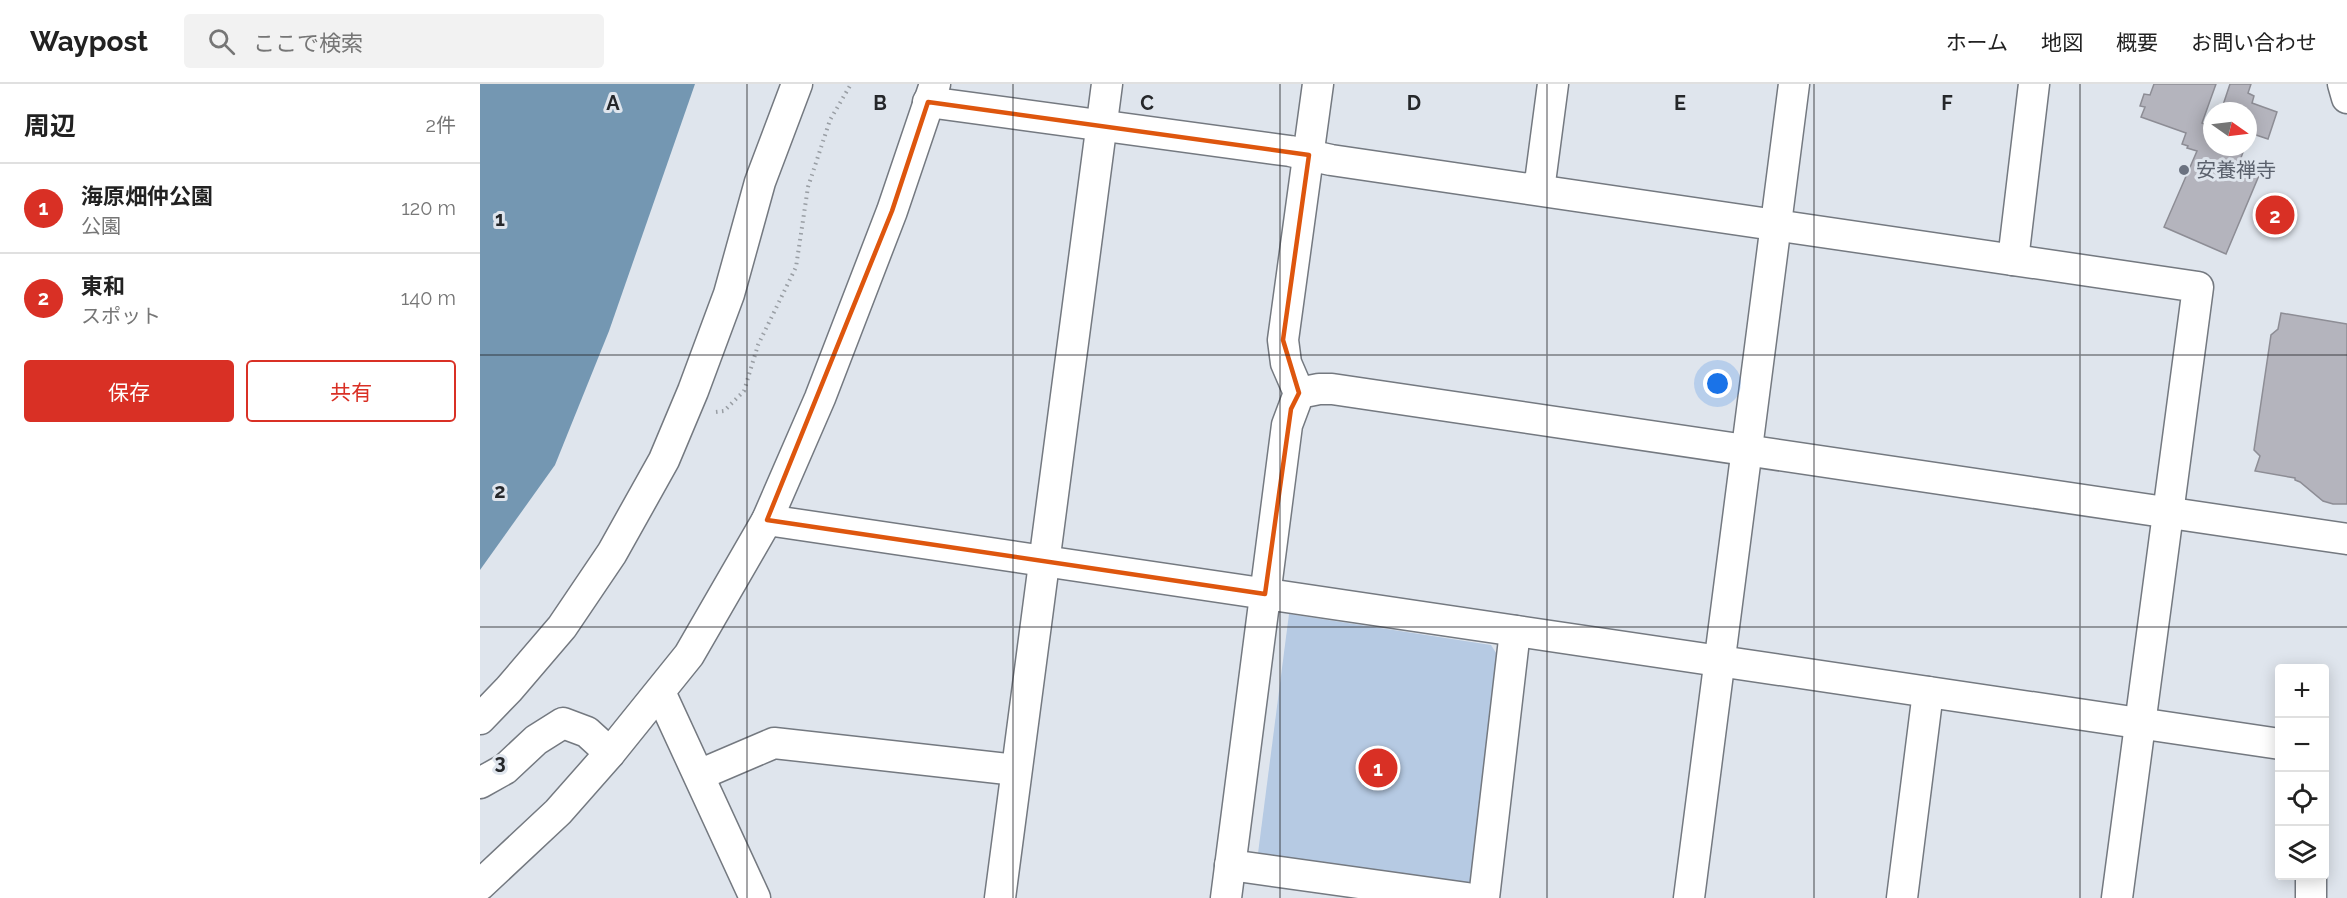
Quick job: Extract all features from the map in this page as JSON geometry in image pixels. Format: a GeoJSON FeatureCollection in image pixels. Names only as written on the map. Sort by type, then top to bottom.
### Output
{"type":"FeatureCollection","features":[{"type":"Feature","properties":{"kind":"street"},"geometry":{"type":"LineString","coordinates":[[480,719],[554,636],[574,609],[612,553],[664,460],[729,294],[760,182],[797,84]]}},
{"type":"Feature","properties":{"kind":"street"},"geometry":{"type":"LineString","coordinates":[[1000,898],[1107,84]]}},
{"type":"Feature","properties":{"kind":"street"},"geometry":{"type":"LineString","coordinates":[[1226,898],[1287,425],[1299,393],[1286,363],[1283,340],[1318,84]]}},
{"type":"Feature","properties":{"kind":"street"},"geometry":{"type":"LineString","coordinates":[[1539,190],[1553,84]]}},
{"type":"Feature","properties":{"kind":"street"},"geometry":{"type":"LineString","coordinates":[[1689,898],[1794,84]]}},
{"type":"Feature","properties":{"kind":"street"},"geometry":{"type":"LineString","coordinates":[[2013,260],[2034,84]]}},
{"type":"Feature","properties":{"kind":"street"},"geometry":{"type":"LineString","coordinates":[[2343,84],[2347,98]]}},
{"type":"Feature","properties":{"kind":"street"},"geometry":{"type":"LineString","coordinates":[[480,885],[558,812],[660,692],[689,655],[767,520],[820,398],[892,212],[932,93],[1101,125],[2198,287],[2117,898]]}},
{"type":"Feature","properties":{"kind":"street"},"geometry":{"type":"LineString","coordinates":[[1299,393],[1332,389],[2347,539]]}},
{"type":"Feature","properties":{"kind":"street"},"geometry":{"type":"LineString","coordinates":[[767,520],[2275,743]]}},
{"type":"Feature","properties":{"kind":"street"},"geometry":{"type":"LineString","coordinates":[[1484,898],[1515,631]]}},
{"type":"Feature","properties":{"kind":"street"},"geometry":{"type":"LineString","coordinates":[[660,692],[755,898]]}},
{"type":"Feature","properties":{"kind":"street"},"geometry":{"type":"LineString","coordinates":[[1902,898],[1928,692]]}},
{"type":"Feature","properties":{"kind":"street"},"geometry":{"type":"LineString","coordinates":[[480,783],[505,768],[536,740],[563,723],[587,732],[610,753]]}},
{"type":"Feature","properties":{"kind":"street"},"geometry":{"type":"LineString","coordinates":[[699,775],[774,743],[1016,770]]}},
{"type":"Feature","properties":{"kind":"street"},"geometry":{"type":"LineString","coordinates":[[1230,865],[1467,898]]}},
{"type":"Feature","properties":{"kind":"street"},"geometry":{"type":"LineString","coordinates":[[2311,880],[2311,898]]}},
{"type":"Feature","properties":{"kind":"path"},"geometry":{"type":"LineString","coordinates":[[683,416],[724,411],[744,391],[758,345],[796,267],[808,187],[830,120],[850,84]]}},
{"type":"Feature","properties":{"kind":"highlighted area"},"geometry":{"type":"Polygon","coordinates":[[[928,102],[1309,155],[1283,340],[1299,393],[1291,409],[1265,594],[767,520],[892,211],[928,102]]]}},
{"type":"Feature","properties":{"kind":"shaded area"},"geometry":{"type":"Polygon","coordinates":[[[480,84],[695,84],[609,331],[555,465],[480,570],[480,84]]]}},
{"type":"Feature","properties":{"kind":"shaded area"},"geometry":{"type":"Polygon","coordinates":[[[1289,614],[1491,645],[1500,659],[1472,880],[1463,885],[1257,861],[1289,614]]]}},
{"type":"Feature","properties":{"kind":"building"},"geometry":{"type":"Polygon","coordinates":[[[2154,84],[2216,84],[2210,102],[2203,102],[2203,156],[2242,156],[2239,163],[2260,173],[2226,254],[2164,227],[2197,151],[2182,144],[2186,133],[2141,117],[2145,107],[2140,106],[2144,94],[2150,95],[2154,84]]]}},
{"type":"Feature","properties":{"kind":"building"},"geometry":{"type":"Polygon","coordinates":[[[2230,84],[2251,84],[2248,93],[2254,96],[2252,102],[2224,102],[2230,84]]]}},
{"type":"Feature","properties":{"kind":"building"},"geometry":{"type":"Polygon","coordinates":[[[2257,105],[2277,112],[2268,139],[2257,135],[2257,105]]]}},
{"type":"Feature","properties":{"kind":"building"},"geometry":{"type":"Polygon","coordinates":[[[2264,199],[2290,201],[2287,232],[2260,230],[2264,199]]]}},
{"type":"Feature","properties":{"kind":"building"},"geometry":{"type":"Polygon","coordinates":[[[2281,313],[2347,324],[2347,504],[2323,501],[2295,478],[2255,471],[2260,456],[2254,450],[2271,335],[2278,329],[2281,313]]]}},
{"type":"Feature","properties":{"kind":"place","name":"安養禅寺"},"geometry":{"type":"Point","coordinates":[2184,170]}},
{"type":"Feature","properties":{"kind":"place","name":"東和"},"geometry":{"type":"Point","coordinates":[2275,215]}},
{"type":"Feature","properties":{"kind":"place","name":"海原畑仲公園"},"geometry":{"type":"Point","coordinates":[1378,768]}}]}
